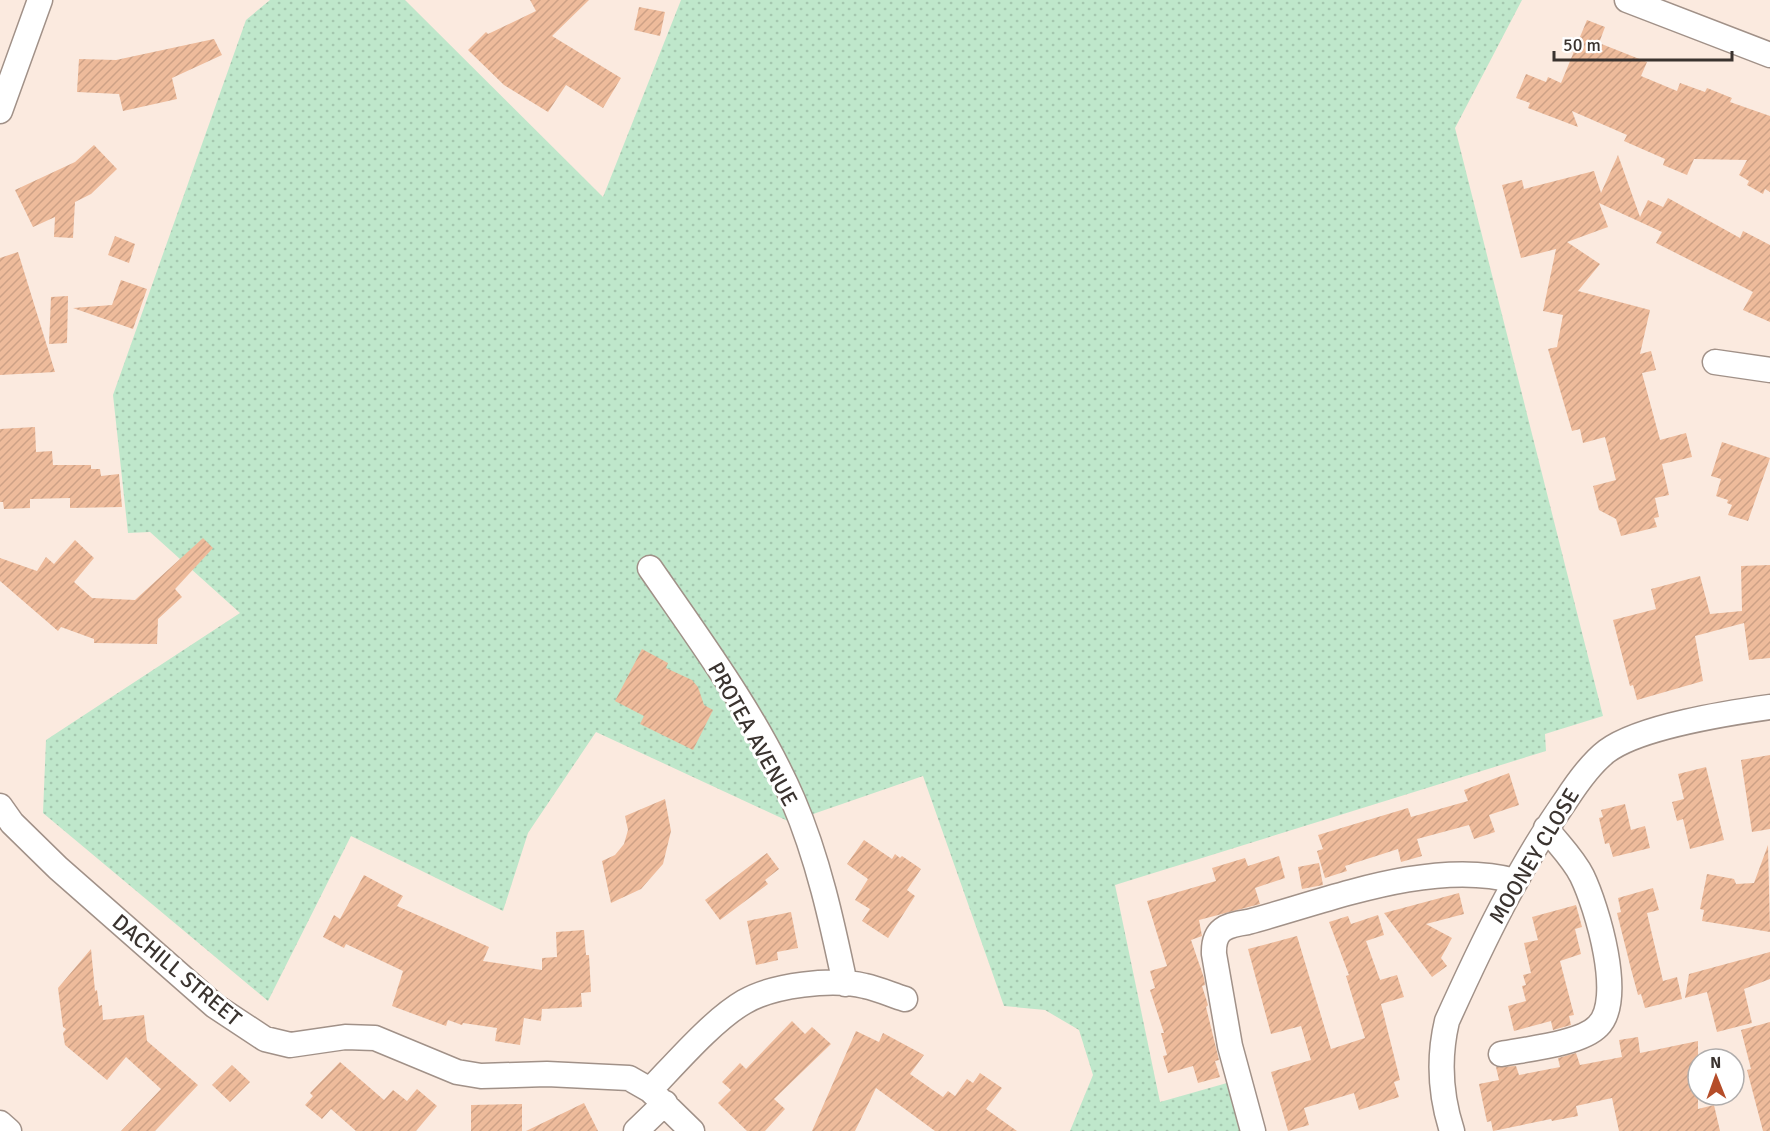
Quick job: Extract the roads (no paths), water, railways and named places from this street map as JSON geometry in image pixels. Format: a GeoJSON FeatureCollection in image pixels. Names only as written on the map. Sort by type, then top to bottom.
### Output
{"type":"FeatureCollection","features":[{"type":"Feature","properties":{"kind":"street"},"geometry":{"type":"LineString","coordinates":[[0,111],[40,0]]}},
{"type":"Feature","properties":{"kind":"street"},"geometry":{"type":"LineString","coordinates":[[1627,0],[1770,55]]}},
{"type":"Feature","properties":{"kind":"street"},"geometry":{"type":"LineString","coordinates":[[1715,362],[1770,370]]}},
{"type":"Feature","properties":{"kind":"street","name":"PROTEA AVENUE"},"geometry":{"type":"LineString","coordinates":[[650,568],[729,686],[793,801],[817,868],[845,984]]}},
{"type":"Feature","properties":{"kind":"street","name":"MOONEY CLOSE"},"geometry":{"type":"LineString","coordinates":[[1452,1131],[1445,1110],[1441,1069],[1441,1045],[1446,1021],[1516,881],[1546,828],[1580,779],[1607,751],[1639,735],[1716,715],[1770,706]]}},
{"type":"Feature","properties":{"kind":"street","name":"DACHILL STREET"},"geometry":{"type":"LineString","coordinates":[[0,806],[12,823],[58,868],[215,1006],[248,1030],[271,1042],[290,1045],[345,1037],[375,1038],[457,1072],[481,1076],[603,1075],[629,1078],[657,1096]]}},
{"type":"Feature","properties":{"kind":"street"},"geometry":{"type":"LineString","coordinates":[[1501,1054],[1579,1037],[1597,1027],[1606,1014],[1608,1006],[1609,978],[1589,893],[1574,861],[1546,828]]}},
{"type":"Feature","properties":{"kind":"street"},"geometry":{"type":"LineString","coordinates":[[1253,1131],[1230,1046],[1214,954],[1213,943],[1219,933],[1228,925],[1248,922],[1397,882],[1437,875],[1496,876],[1516,881]]}},
{"type":"Feature","properties":{"kind":"street"},"geometry":{"type":"LineString","coordinates":[[636,1131],[657,1096],[723,1018],[744,1002],[768,991],[799,986],[845,984],[865,986],[905,999]]}},
{"type":"Feature","properties":{"kind":"street"},"geometry":{"type":"LineString","coordinates":[[657,1096],[692,1131]]}},
{"type":"Feature","properties":{"kind":"street"},"geometry":{"type":"LineString","coordinates":[[0,1123],[9,1131]]}}]}
